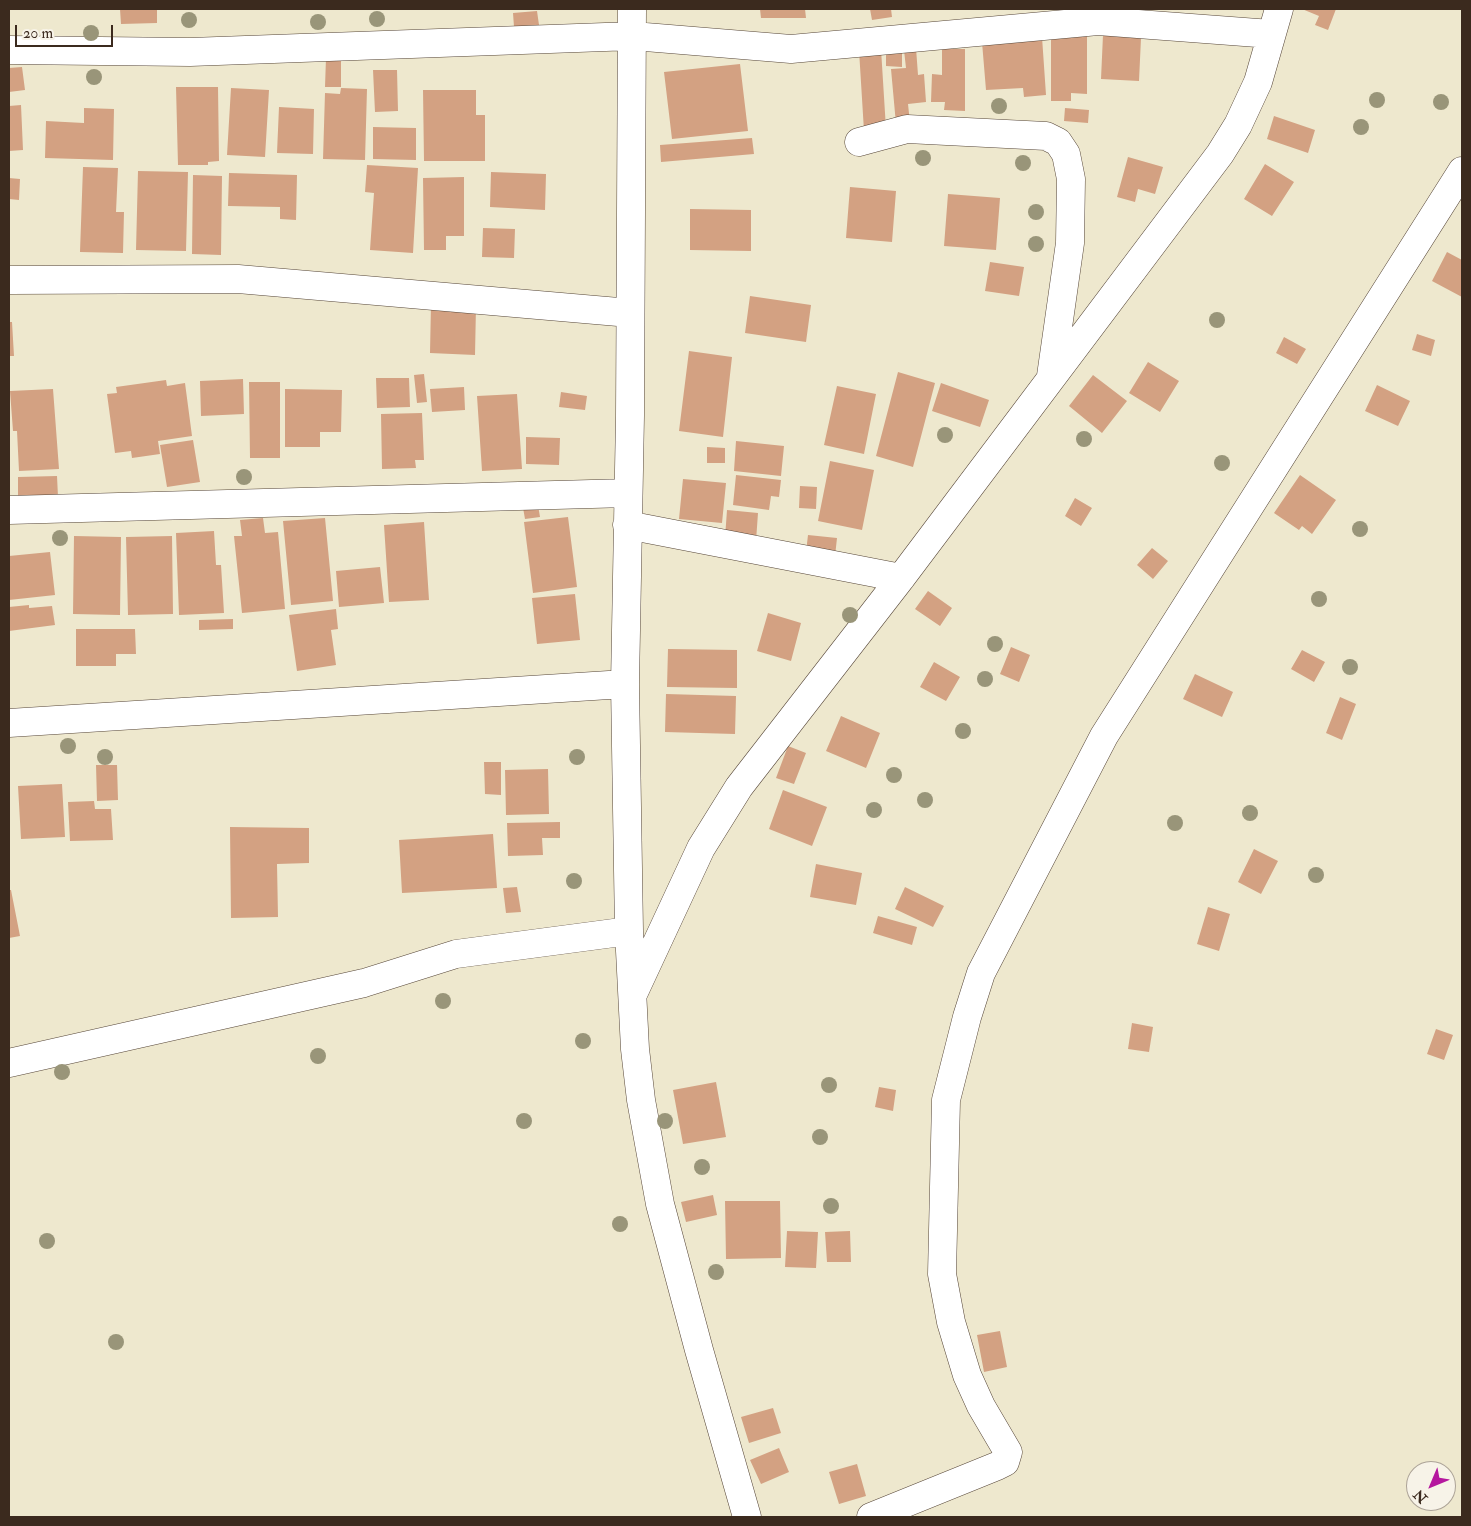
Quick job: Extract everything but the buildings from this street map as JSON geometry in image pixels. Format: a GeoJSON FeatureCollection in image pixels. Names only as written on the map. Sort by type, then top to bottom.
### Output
{"type":"FeatureCollection","features":[{"type":"Feature","properties":{"kind":"street"},"geometry":{"type":"LineString","coordinates":[[632,9],[625,684],[629,931],[640,1100],[660,1204],[699,1350],[747,1517]]}},
{"type":"Feature","properties":{"kind":"street"},"geometry":{"type":"LineString","coordinates":[[9,50],[190,52],[633,36],[791,49],[1098,21],[1275,21],[1258,82],[1238,124],[1220,154],[901,578],[739,787],[701,848],[634,994]]}},
{"type":"Feature","properties":{"kind":"street"},"geometry":{"type":"LineString","coordinates":[[859,142],[907,129],[1046,136],[1058,142],[1066,154],[1071,179],[1070,243],[1051,377]]}},
{"type":"Feature","properties":{"kind":"street"},"geometry":{"type":"LineString","coordinates":[[871,1517],[997,1466],[1005,1462],[1008,1452],[981,1406],[967,1375],[951,1322],[942,1274],[946,1100],[967,1017],[981,973],[1104,736],[1462,171]]}},
{"type":"Feature","properties":{"kind":"street"},"geometry":{"type":"LineString","coordinates":[[9,280],[238,279],[630,313]]}},
{"type":"Feature","properties":{"kind":"street"},"geometry":{"type":"LineString","coordinates":[[9,510],[628,494]]}},
{"type":"Feature","properties":{"kind":"street"},"geometry":{"type":"LineString","coordinates":[[627,525],[901,578]]}},
{"type":"Feature","properties":{"kind":"street"},"geometry":{"type":"LineString","coordinates":[[9,723],[625,684]]}},
{"type":"Feature","properties":{"kind":"street"},"geometry":{"type":"LineString","coordinates":[[9,1063],[364,983],[456,954],[629,931]]}}]}
